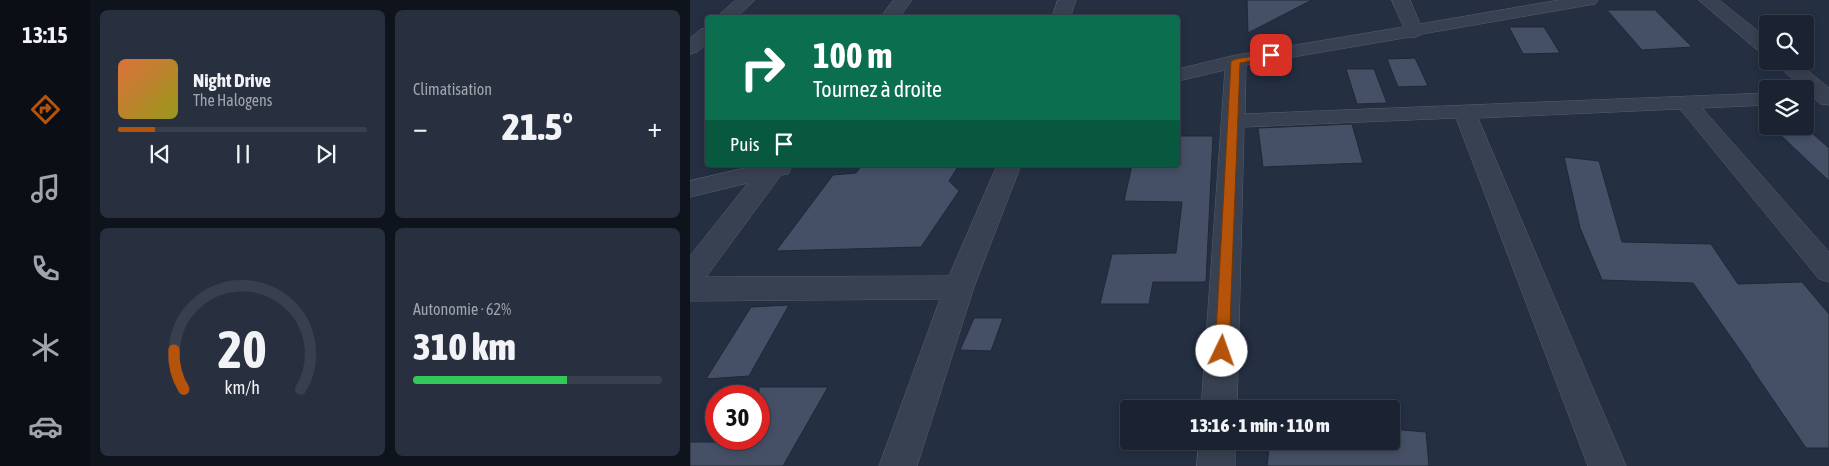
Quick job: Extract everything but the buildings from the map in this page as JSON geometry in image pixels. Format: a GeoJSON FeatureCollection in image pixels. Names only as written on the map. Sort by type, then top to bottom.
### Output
{"type":"FeatureCollection","features":[{"type":"Feature","properties":{"kind":"street"},"geometry":{"type":"LineString","coordinates":[[728,15],[746,0]]}},
{"type":"Feature","properties":{"kind":"street"},"geometry":{"type":"LineString","coordinates":[[891,15],[903,0]]}},
{"type":"Feature","properties":{"kind":"street"},"geometry":{"type":"LineString","coordinates":[[1062,15],[1067,0]]}},
{"type":"Feature","properties":{"kind":"street"},"geometry":{"type":"LineString","coordinates":[[1401,0],[1414,32]]}},
{"type":"Feature","properties":{"kind":"street"},"geometry":{"type":"LineString","coordinates":[[1180,75],[1236,61],[1414,32],[1541,4],[1588,0]]}},
{"type":"Feature","properties":{"kind":"street"},"geometry":{"type":"LineString","coordinates":[[1708,0],[1759,42]]}},
{"type":"Feature","properties":{"kind":"street"},"geometry":{"type":"LineString","coordinates":[[690,48],[705,36]]}},
{"type":"Feature","properties":{"kind":"street"},"geometry":{"type":"LineString","coordinates":[[1219,400],[1236,61]]}},
{"type":"Feature","properties":{"kind":"street"},"geometry":{"type":"LineString","coordinates":[[1794,70],[1828,98]]}},
{"type":"Feature","properties":{"kind":"street"},"geometry":{"type":"LineString","coordinates":[[1814,98],[1828,98]]}},
{"type":"Feature","properties":{"kind":"street"},"geometry":{"type":"LineString","coordinates":[[1234,121],[1759,99]]}},
{"type":"Feature","properties":{"kind":"street"},"geometry":{"type":"LineString","coordinates":[[1686,103],[1829,271]]}},
{"type":"Feature","properties":{"kind":"street"},"geometry":{"type":"LineString","coordinates":[[1465,112],[1607,466]]}},
{"type":"Feature","properties":{"kind":"street"},"geometry":{"type":"LineString","coordinates":[[690,189],[781,167]]}},
{"type":"Feature","properties":{"kind":"street"},"geometry":{"type":"LineString","coordinates":[[690,277],[781,167]]}},
{"type":"Feature","properties":{"kind":"street"},"geometry":{"type":"LineString","coordinates":[[898,466],[959,287],[1008,167]]}},
{"type":"Feature","properties":{"kind":"street"},"geometry":{"type":"LineString","coordinates":[[690,289],[959,287]]}},
{"type":"Feature","properties":{"kind":"street"},"geometry":{"type":"LineString","coordinates":[[1216,466],[1217,450]]}},
{"type":"Feature","properties":{"kind":"route"},"geometry":{"type":"LineString","coordinates":[[1222,351],[1236,61],[1271,55]]}}]}
